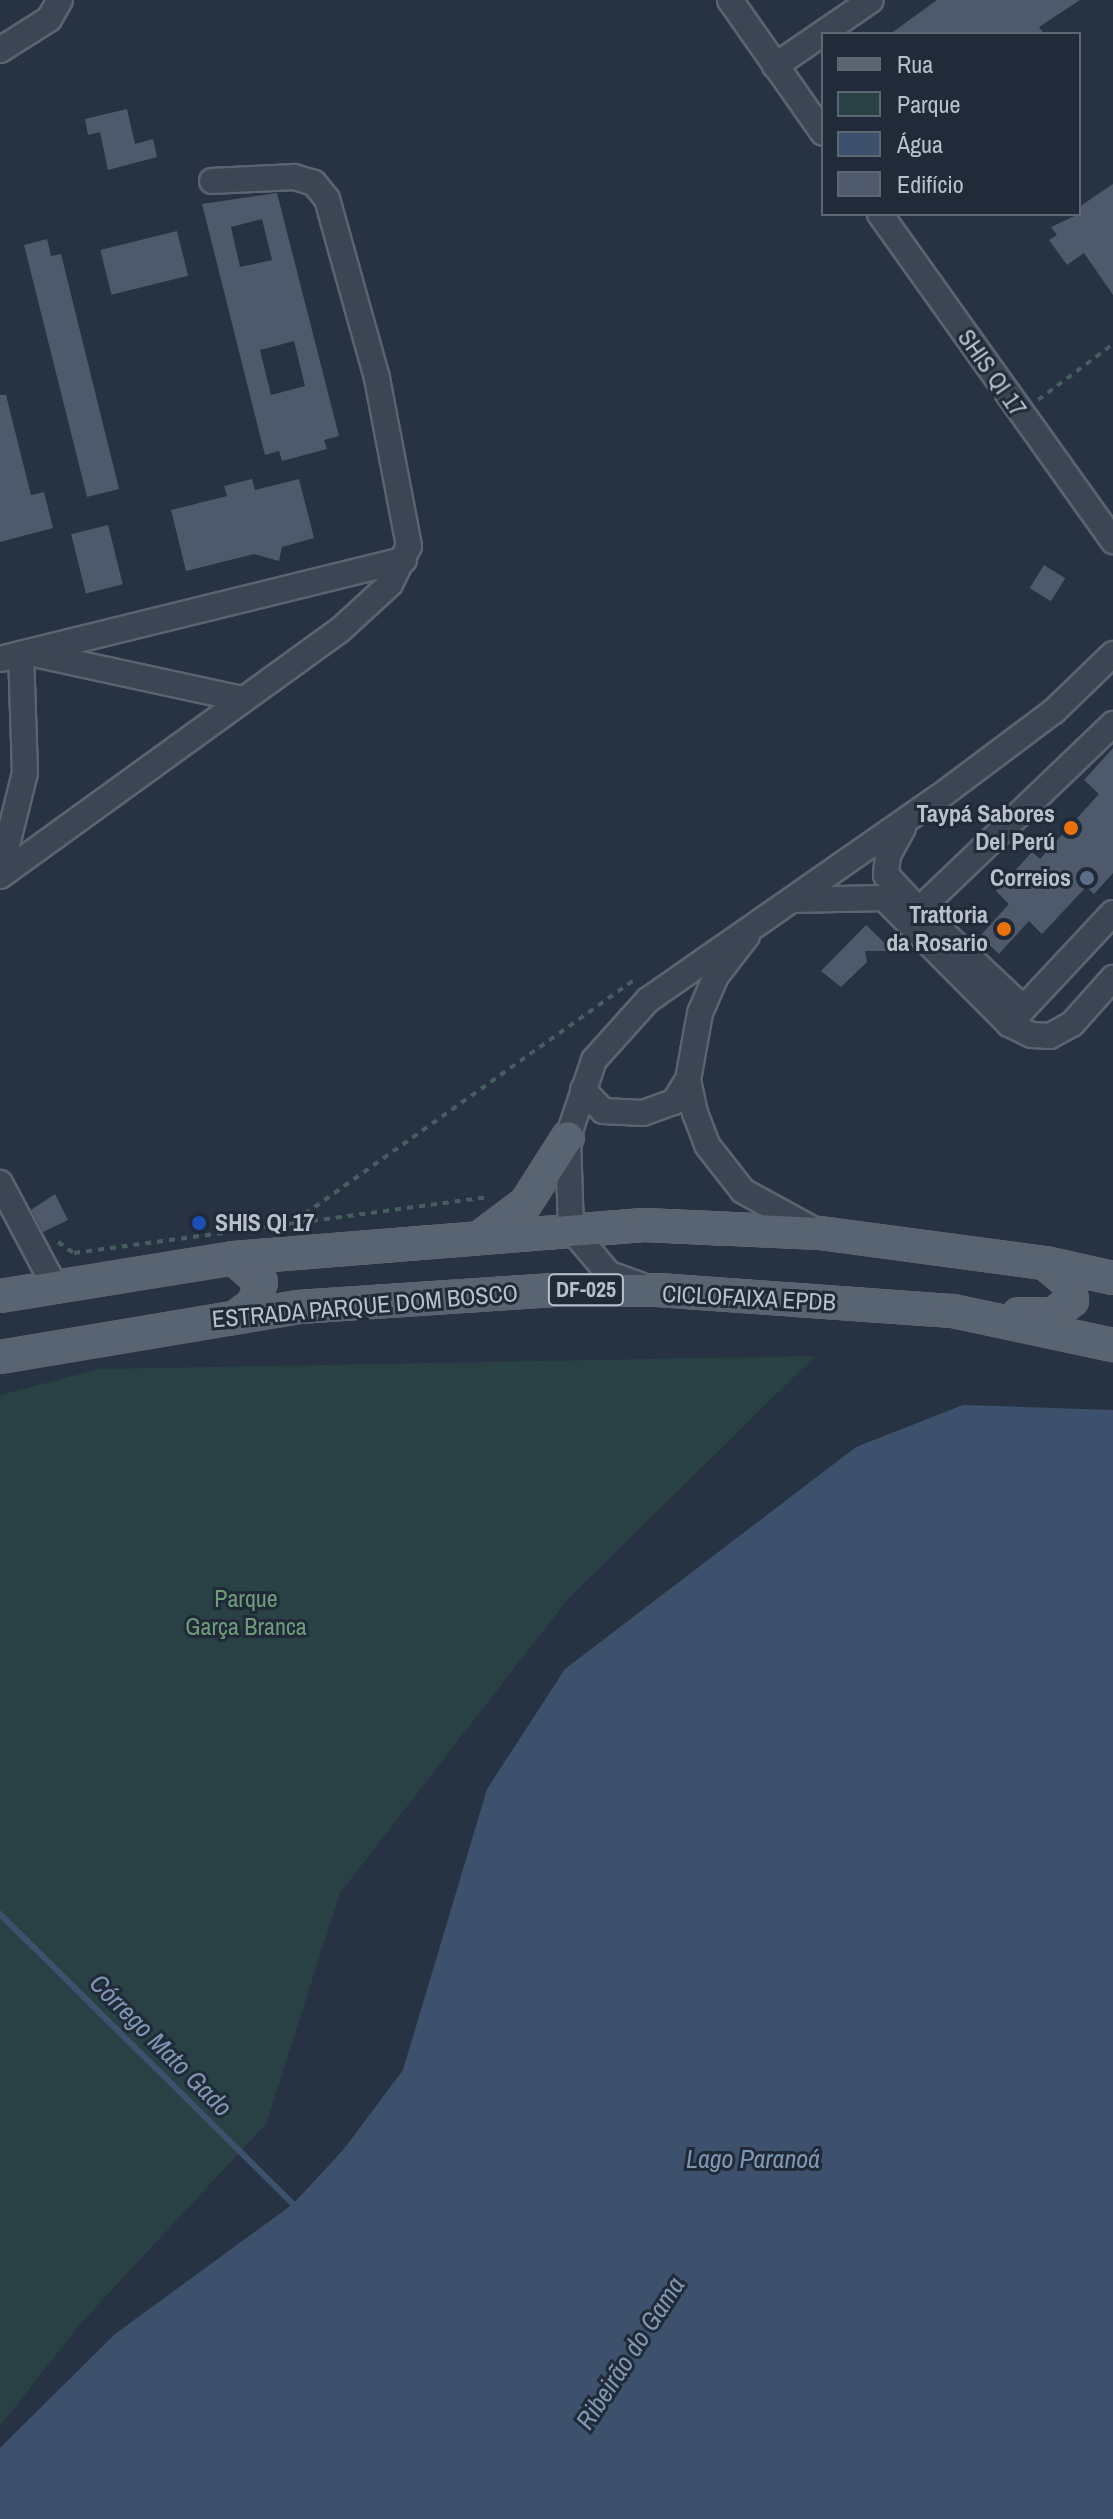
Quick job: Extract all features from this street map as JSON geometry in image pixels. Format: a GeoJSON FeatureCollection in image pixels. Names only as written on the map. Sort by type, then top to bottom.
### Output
{"type":"FeatureCollection","features":[{"type":"Feature","properties":{"kind":"main road"},"geometry":{"type":"LineString","coordinates":[[484,1235],[526,1203],[568,1137]]}},
{"type":"Feature","properties":{"kind":"main road"},"geometry":{"type":"LineString","coordinates":[[0,1296],[234,1258],[300,1251],[571,1229],[733,1226],[820,1233],[1045,1263],[1113,1278]]}},
{"type":"Feature","properties":{"kind":"main road"},"geometry":{"type":"LineString","coordinates":[[298,1307],[287,1299],[279,1273],[300,1251]]}},
{"type":"Feature","properties":{"kind":"main road"},"geometry":{"type":"LineString","coordinates":[[234,1258],[261,1282],[254,1304],[239,1315]]}},
{"type":"Feature","properties":{"kind":"main road"},"geometry":{"type":"LineString","coordinates":[[953,1311],[1066,1309],[1071,1287],[1045,1263]]}},
{"type":"Feature","properties":{"kind":"main road","name":"ESTRADA PARQUE DOM BOSCO"},"geometry":{"type":"LineString","coordinates":[[0,1357],[298,1307],[553,1290],[658,1290],[953,1311],[1113,1345]]}},
{"type":"Feature","properties":{"kind":"street"},"geometry":{"type":"LineString","coordinates":[[0,50],[49,19],[60,0]]}},
{"type":"Feature","properties":{"kind":"street"},"geometry":{"type":"LineString","coordinates":[[730,0],[821,130]]}},
{"type":"Feature","properties":{"kind":"street"},"geometry":{"type":"LineString","coordinates":[[824,32],[871,0]]}},
{"type":"Feature","properties":{"kind":"street"},"geometry":{"type":"LineString","coordinates":[[775,66],[821,34]]}},
{"type":"Feature","properties":{"kind":"street"},"geometry":{"type":"LineString","coordinates":[[0,875],[371,605],[404,560],[408,524],[399,480],[327,199],[314,183],[294,177],[212,181]]}},
{"type":"Feature","properties":{"kind":"street","name":"SHIS QI 17"},"geometry":{"type":"LineString","coordinates":[[881,216],[1108,536],[1113,556]]}},
{"type":"Feature","properties":{"kind":"street"},"geometry":{"type":"LineString","coordinates":[[16,656],[404,560]]}},
{"type":"Feature","properties":{"kind":"street"},"geometry":{"type":"LineString","coordinates":[[658,1290],[609,1274],[571,1229],[568,1137],[594,1060],[619,1028],[760,919],[907,821],[1054,711],[1113,654]]}},
{"type":"Feature","properties":{"kind":"street"},"geometry":{"type":"LineString","coordinates":[[16,656],[243,699]]}},
{"type":"Feature","properties":{"kind":"street"},"geometry":{"type":"LineString","coordinates":[[0,875],[25,773],[16,656]]}},
{"type":"Feature","properties":{"kind":"street"},"geometry":{"type":"LineString","coordinates":[[1054,711],[1113,678]]}},
{"type":"Feature","properties":{"kind":"street"},"geometry":{"type":"LineString","coordinates":[[919,910],[1113,724]]}},
{"type":"Feature","properties":{"kind":"street"},"geometry":{"type":"LineString","coordinates":[[881,885],[890,848],[907,821]]}},
{"type":"Feature","properties":{"kind":"street"},"geometry":{"type":"LineString","coordinates":[[859,854],[875,858],[881,885],[896,907],[1016,1016],[1050,1036],[1072,1024],[1113,978]]}},
{"type":"Feature","properties":{"kind":"street"},"geometry":{"type":"LineString","coordinates":[[790,900],[881,885],[919,910],[1016,1016]]}},
{"type":"Feature","properties":{"kind":"street"},"geometry":{"type":"LineString","coordinates":[[1016,1016],[1113,913]]}},
{"type":"Feature","properties":{"kind":"street"},"geometry":{"type":"LineString","coordinates":[[583,1090],[603,1111],[643,1113],[674,1102],[688,1080],[700,1013],[716,976],[760,919]]}},
{"type":"Feature","properties":{"kind":"street"},"geometry":{"type":"LineString","coordinates":[[688,1080],[707,1145],[725,1171],[743,1191],[820,1233]]}},
{"type":"Feature","properties":{"kind":"street"},"geometry":{"type":"LineString","coordinates":[[0,1183],[54,1285]]}},
{"type":"Feature","properties":{"kind":"path"},"geometry":{"type":"LineString","coordinates":[[1020,413],[1113,344]]}},
{"type":"Feature","properties":{"kind":"path"},"geometry":{"type":"LineString","coordinates":[[295,1221],[646,972]]}},
{"type":"Feature","properties":{"kind":"path"},"geometry":{"type":"LineString","coordinates":[[29,1237],[48,1237],[74,1253],[501,1195]]}},
{"type":"Feature","properties":{"kind":"green space","name":"Parque Garça Branca"},"geometry":{"type":"Polygon","coordinates":[[[815,1356],[567,1600],[340,1893],[266,2124],[81,2323],[0,2426],[0,1395],[100,1369],[815,1356]]]}},
{"type":"Feature","properties":{"kind":"water","name":"Lago Paranoá"},"geometry":{"type":"Polygon","coordinates":[[[963,1405],[1113,1410],[1113,2519],[0,2519],[0,2448],[115,2334],[293,2204],[344,2149],[403,2070],[487,1789],[565,1669],[856,1447],[963,1405]]]}},
{"type":"Feature","properties":{"kind":"building"},"geometry":{"type":"Polygon","coordinates":[[[937,0],[1080,0],[1039,27],[1043,32],[893,32],[937,0]]]}},
{"type":"Feature","properties":{"kind":"building"},"geometry":{"type":"Polygon","coordinates":[[[127,109],[135,144],[153,139],[157,157],[108,170],[100,132],[88,135],[85,119],[127,109]]]}},
{"type":"Feature","properties":{"kind":"building"},"geometry":{"type":"Polygon","coordinates":[[[1113,184],[1113,295],[1084,253],[1067,265],[1049,240],[1057,235],[1051,227],[1081,216],[1081,206],[1113,184]]]}},
{"type":"Feature","properties":{"kind":"building"},"geometry":{"type":"Polygon","coordinates":[[[277,193],[339,436],[324,440],[327,449],[282,461],[279,451],[265,455],[202,204],[277,193]],[[262,219],[231,227],[240,267],[272,260],[262,219]],[[294,341],[260,350],[271,395],[305,386],[294,341]]]}},
{"type":"Feature","properties":{"kind":"building"},"geometry":{"type":"Polygon","coordinates":[[[177,231],[188,276],[111,295],[100,250],[177,231]]]}},
{"type":"Feature","properties":{"kind":"building"},"geometry":{"type":"Polygon","coordinates":[[[47,239],[51,256],[61,254],[119,489],[87,497],[24,245],[47,239]]]}},
{"type":"Feature","properties":{"kind":"building"},"geometry":{"type":"Polygon","coordinates":[[[0,395],[6,395],[31,495],[44,492],[53,528],[0,542],[0,395]]]}},
{"type":"Feature","properties":{"kind":"building"},"geometry":{"type":"Polygon","coordinates":[[[252,479],[255,490],[299,479],[314,538],[282,547],[279,561],[254,554],[186,571],[171,510],[227,496],[224,486],[252,479]]]}},
{"type":"Feature","properties":{"kind":"building"},"geometry":{"type":"Polygon","coordinates":[[[108,525],[123,584],[86,593],[71,534],[108,525]]]}},
{"type":"Feature","properties":{"kind":"building"},"geometry":{"type":"Polygon","coordinates":[[[1044,565],[1065,578],[1051,601],[1030,588],[1044,565]]]}},
{"type":"Feature","properties":{"kind":"building"},"geometry":{"type":"Polygon","coordinates":[[[1113,748],[1113,873],[1094,894],[1086,887],[1042,934],[1029,921],[999,954],[980,936],[1009,904],[996,891],[1032,852],[1040,859],[1099,794],[1084,780],[1113,748]]]}},
{"type":"Feature","properties":{"kind":"building"},"geometry":{"type":"Polygon","coordinates":[[[866,925],[893,951],[865,951],[867,962],[841,987],[821,971],[866,925]]]}},
{"type":"Feature","properties":{"kind":"building"},"geometry":{"type":"Polygon","coordinates":[[[55,1194],[68,1220],[43,1232],[31,1210],[55,1194]]]}},
{"type":"Feature","properties":{"kind":"waterway","name":"Córrego Mato Gado"},"geometry":{"type":"LineString","coordinates":[[0,1914],[293,2204]]}},
{"type":"Feature","properties":{"kind":"place","name":"Taypá Sabores Del Perú"},"geometry":{"type":"Point","coordinates":[1071,828]}},
{"type":"Feature","properties":{"kind":"place","name":"Correios"},"geometry":{"type":"Point","coordinates":[1087,878]}},
{"type":"Feature","properties":{"kind":"place","name":"Trattoria da Rosario"},"geometry":{"type":"Point","coordinates":[1004,929]}},
{"type":"Feature","properties":{"kind":"place","name":"SHIS QI 17"},"geometry":{"type":"Point","coordinates":[199,1223]}},
{"type":"Feature","properties":{"kind":"water label","name":"Ribeirão do Gama"},"geometry":{"type":"Point","coordinates":[630,2353]}}]}
